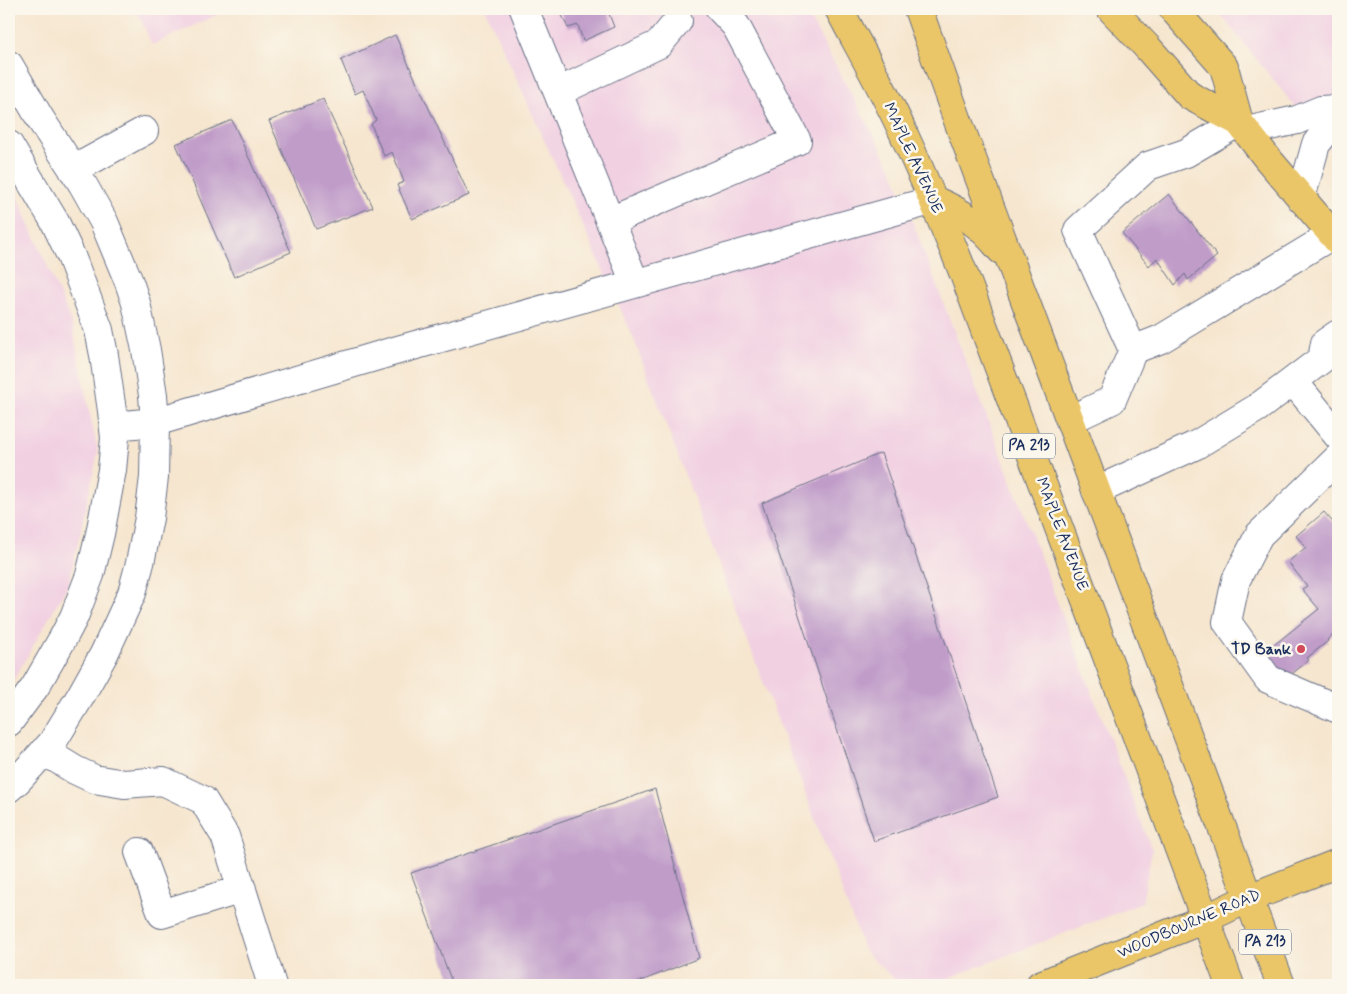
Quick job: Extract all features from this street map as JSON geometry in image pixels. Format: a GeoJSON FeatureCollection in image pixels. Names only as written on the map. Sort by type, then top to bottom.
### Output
{"type":"FeatureCollection","features":[{"type":"Feature","properties":{"kind":"main road","name":"MAPLE AVENUE"},"geometry":{"type":"LineString","coordinates":[[838,9],[871,68],[901,129],[934,200],[965,277],[1230,985]]}},
{"type":"Feature","properties":{"kind":"main road","name":"PA 213"},"geometry":{"type":"LineString","coordinates":[[918,9],[958,121],[1281,985]]}},
{"type":"Feature","properties":{"kind":"main road"},"geometry":{"type":"LineString","coordinates":[[1112,9],[1190,96],[1243,126]]}},
{"type":"Feature","properties":{"kind":"main road"},"geometry":{"type":"LineString","coordinates":[[1177,11],[1224,67],[1243,126],[1335,238]]}},
{"type":"Feature","properties":{"kind":"main road"},"geometry":{"type":"LineString","coordinates":[[934,200],[972,220],[989,235],[1010,260]]}},
{"type":"Feature","properties":{"kind":"main road","name":"WOODBOURNE ROAD"},"geometry":{"type":"LineString","coordinates":[[1040,985],[1205,919],[1249,898],[1338,864]]}},
{"type":"Feature","properties":{"kind":"street"},"geometry":{"type":"LineString","coordinates":[[524,9],[635,283]]}},
{"type":"Feature","properties":{"kind":"street"},"geometry":{"type":"LineString","coordinates":[[610,222],[797,141],[736,26],[720,9]]}},
{"type":"Feature","properties":{"kind":"street"},"geometry":{"type":"LineString","coordinates":[[558,92],[659,44],[680,13]]}},
{"type":"Feature","properties":{"kind":"street"},"geometry":{"type":"LineString","coordinates":[[9,65],[104,222],[136,303],[152,386],[155,422],[154,476],[149,518],[132,593],[104,654],[52,743],[9,788]]}},
{"type":"Feature","properties":{"kind":"street"},"geometry":{"type":"LineString","coordinates":[[1133,350],[1078,230],[1148,166],[1186,153],[1243,126],[1297,120],[1321,110],[1338,109],[1333,123],[1316,144],[1301,198]]}},
{"type":"Feature","properties":{"kind":"street"},"geometry":{"type":"LineString","coordinates":[[73,170],[144,131]]}},
{"type":"Feature","properties":{"kind":"street"},"geometry":{"type":"LineString","coordinates":[[9,145],[55,222],[72,256],[99,330],[106,365],[114,426],[112,470],[90,575],[74,617],[63,638],[35,687],[9,722]]}},
{"type":"Feature","properties":{"kind":"street"},"geometry":{"type":"LineString","coordinates":[[114,426],[155,422],[390,352],[934,200]]}},
{"type":"Feature","properties":{"kind":"street"},"geometry":{"type":"LineString","coordinates":[[1070,420],[1112,400],[1133,350],[1161,339],[1335,238]]}},
{"type":"Feature","properties":{"kind":"street"},"geometry":{"type":"LineString","coordinates":[[1096,491],[1196,444],[1257,408],[1293,381],[1330,360],[1325,343],[1338,334]]}},
{"type":"Feature","properties":{"kind":"street"},"geometry":{"type":"LineString","coordinates":[[1293,381],[1338,436]]}},
{"type":"Feature","properties":{"kind":"street"},"geometry":{"type":"LineString","coordinates":[[1338,458],[1260,535],[1236,580],[1227,622],[1268,679],[1338,709]]}},
{"type":"Feature","properties":{"kind":"street"},"geometry":{"type":"LineString","coordinates":[[44,751],[94,779],[124,784],[163,781],[203,800],[225,836],[272,985]]}},
{"type":"Feature","properties":{"kind":"street"},"geometry":{"type":"LineString","coordinates":[[139,852],[162,914],[242,889]]}},
{"type":"Feature","properties":{"kind":"shaded area"},"geometry":{"type":"Polygon","coordinates":[[[136,9],[230,9],[152,45],[136,9]]]}},
{"type":"Feature","properties":{"kind":"shaded area"},"geometry":{"type":"Polygon","coordinates":[[[485,9],[805,9],[893,171],[1152,850],[1142,903],[931,985],[901,985],[865,952],[633,337],[485,9]]]}},
{"type":"Feature","properties":{"kind":"shaded area"},"geometry":{"type":"Polygon","coordinates":[[[1216,9],[1338,9],[1338,160],[1216,9]]]}},
{"type":"Feature","properties":{"kind":"shaded area"},"geometry":{"type":"Polygon","coordinates":[[[9,183],[21,204],[71,321],[98,452],[69,583],[9,688],[9,183]]]}},
{"type":"Feature","properties":{"kind":"building"},"geometry":{"type":"Polygon","coordinates":[[[559,9],[611,9],[609,14],[614,27],[583,41],[578,25],[568,28],[559,9]]]}},
{"type":"Feature","properties":{"kind":"building"},"geometry":{"type":"Polygon","coordinates":[[[395,35],[469,195],[412,219],[397,185],[404,182],[392,152],[384,156],[371,124],[376,120],[363,90],[355,94],[341,60],[395,35]]]}},
{"type":"Feature","properties":{"kind":"building"},"geometry":{"type":"Polygon","coordinates":[[[323,99],[373,207],[316,229],[269,121],[323,99]]]}},
{"type":"Feature","properties":{"kind":"building"},"geometry":{"type":"Polygon","coordinates":[[[232,120],[291,252],[234,277],[176,144],[232,120]]]}},
{"type":"Feature","properties":{"kind":"building"},"geometry":{"type":"Polygon","coordinates":[[[1169,194],[1217,256],[1188,280],[1185,274],[1175,285],[1157,258],[1149,266],[1122,233],[1169,194]]]}},
{"type":"Feature","properties":{"kind":"building"},"geometry":{"type":"Polygon","coordinates":[[[881,453],[998,797],[874,841],[762,503],[881,453]]]}},
{"type":"Feature","properties":{"kind":"building"},"geometry":{"type":"Polygon","coordinates":[[[1324,512],[1338,528],[1338,630],[1307,658],[1309,660],[1282,682],[1260,656],[1319,609],[1302,589],[1307,586],[1288,562],[1306,547],[1296,536],[1324,512]]]}},
{"type":"Feature","properties":{"kind":"building"},"geometry":{"type":"Polygon","coordinates":[[[655,789],[699,958],[631,985],[453,985],[411,873],[655,789]]]}},
{"type":"Feature","properties":{"kind":"place","name":"TD Bank"},"geometry":{"type":"Point","coordinates":[1301,649]}}]}
